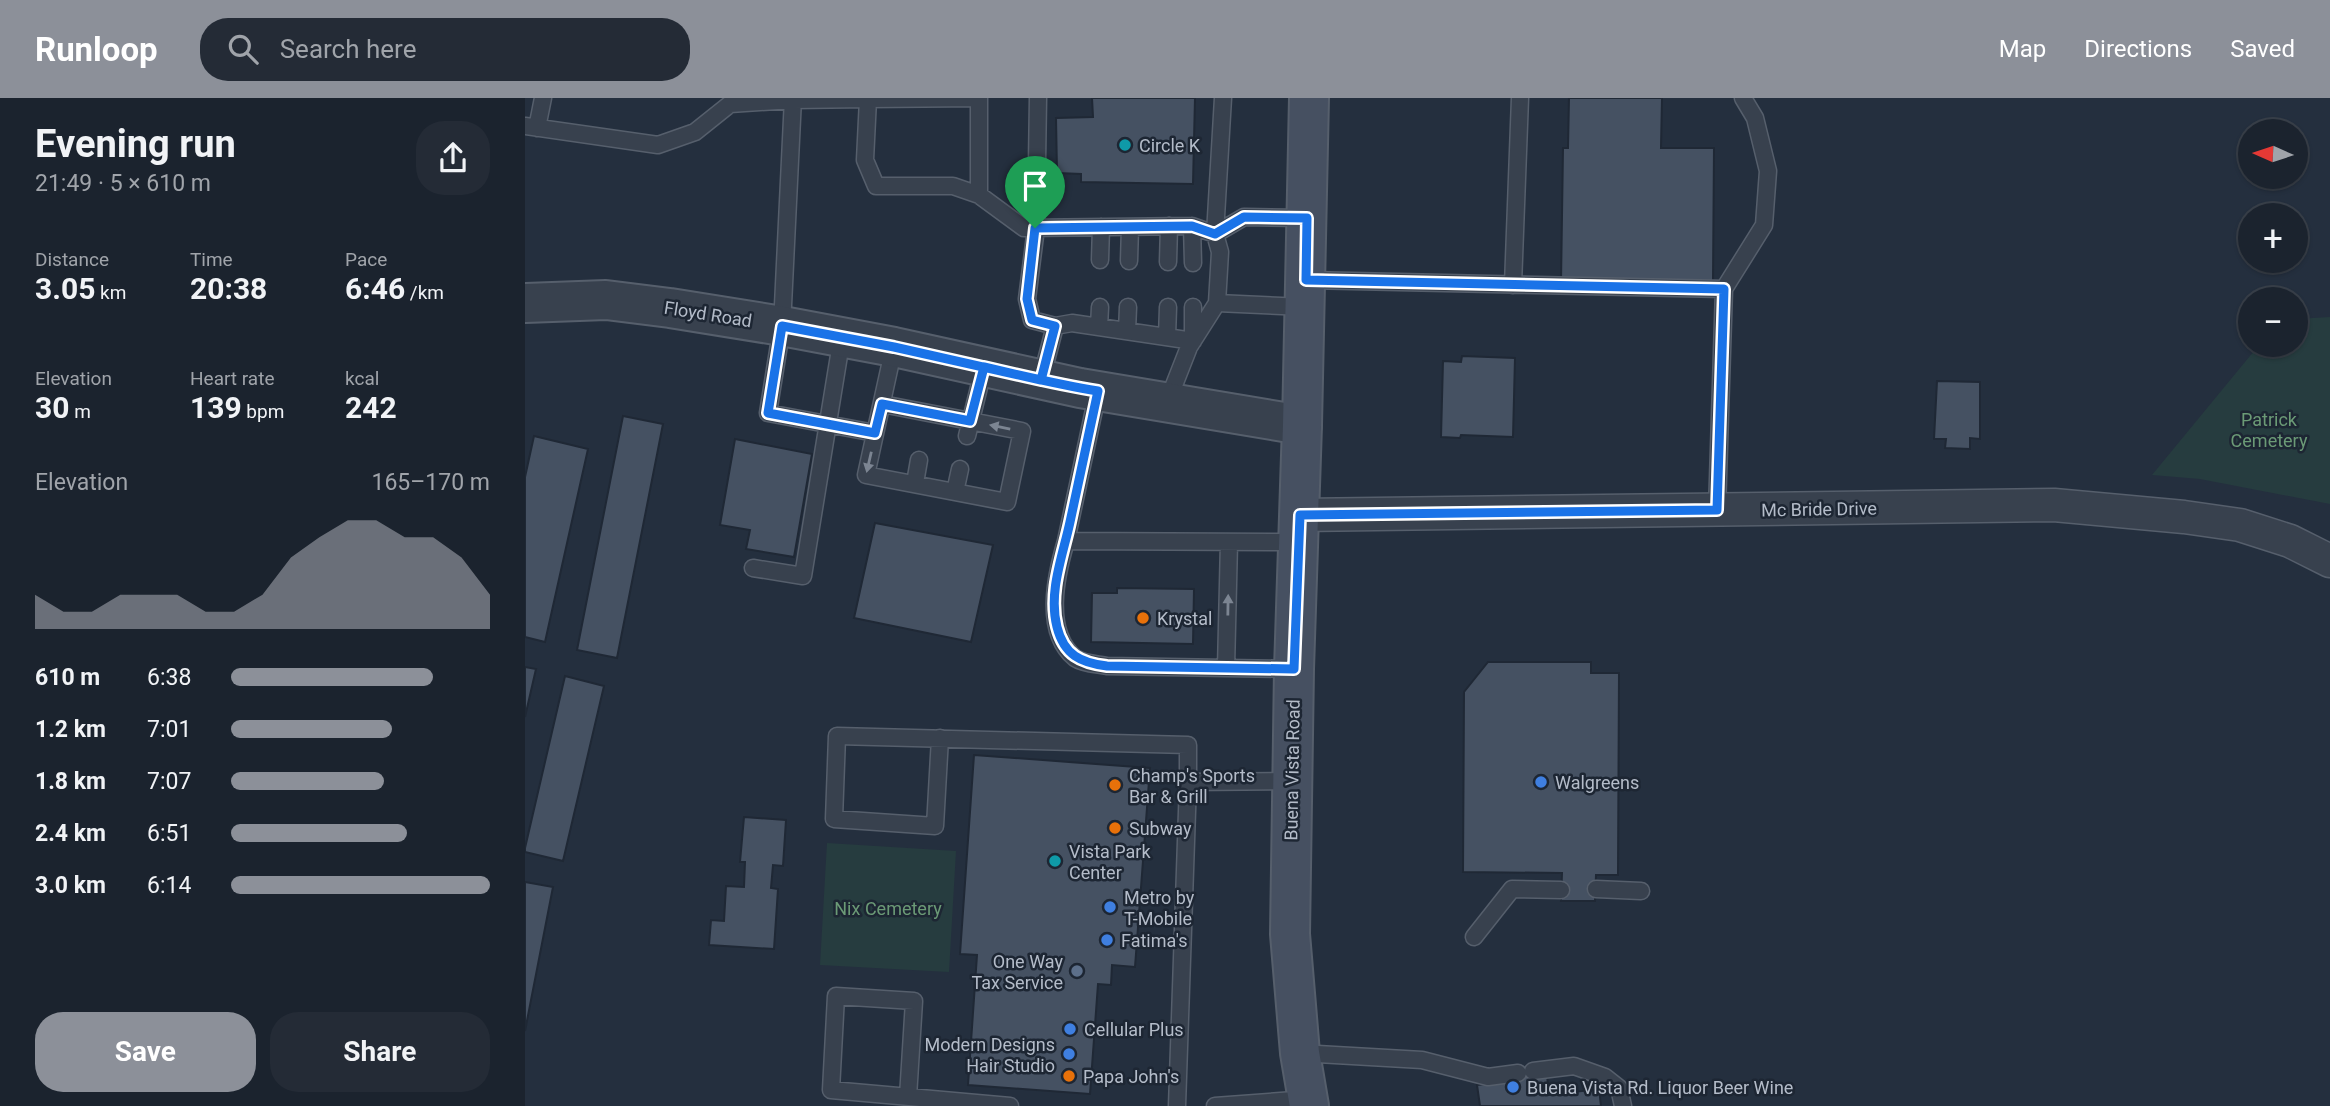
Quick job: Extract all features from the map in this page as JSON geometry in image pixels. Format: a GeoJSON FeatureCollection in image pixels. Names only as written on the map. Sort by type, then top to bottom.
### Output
{"type":"FeatureCollection","features":[{"type":"Feature","properties":{"kind":"main road","name":"Buena Vista Road"},"geometry":{"type":"LineString","coordinates":[[1308,1102],[1300,1053],[1290,934],[1294,669],[1303,425],[1310,98]]}},
{"type":"Feature","properties":{"kind":"street","name":"Floyd Road"},"geometry":{"type":"LineString","coordinates":[[525,303],[606,300],[782,326],[1098,391],[1303,425]]}},
{"type":"Feature","properties":{"kind":"street","name":"Mc Bride Drive"},"geometry":{"type":"LineString","coordinates":[[1299,528],[1717,510],[2054,505],[2240,525],[2290,541],[2330,561]]}},
{"type":"Feature","properties":{"kind":"lane"},"geometry":{"type":"LineString","coordinates":[[543,98],[531,127],[658,145],[695,132],[730,104],[793,99],[979,98],[979,195]]}},
{"type":"Feature","properties":{"kind":"lane"},"geometry":{"type":"LineString","coordinates":[[1038,98],[1035,228],[1027,299],[1032,320],[1055,326],[1072,323],[1193,341]]}},
{"type":"Feature","properties":{"kind":"lane"},"geometry":{"type":"LineString","coordinates":[[1167,403],[1193,341],[1217,303],[1220,251],[1215,234],[1223,98]]}},
{"type":"Feature","properties":{"kind":"lane"},"geometry":{"type":"LineString","coordinates":[[1513,285],[1520,98]]}},
{"type":"Feature","properties":{"kind":"lane"},"geometry":{"type":"LineString","coordinates":[[1717,510],[1724,289],[1764,225],[1768,171],[1755,118],[1743,98]]}},
{"type":"Feature","properties":{"kind":"lane"},"geometry":{"type":"LineString","coordinates":[[793,99],[782,326],[768,413],[875,433]]}},
{"type":"Feature","properties":{"kind":"lane"},"geometry":{"type":"LineString","coordinates":[[868,99],[865,160],[876,186],[953,186],[979,195],[1024,228],[1192,226],[1215,234],[1244,217],[1307,218]]}},
{"type":"Feature","properties":{"kind":"lane"},"geometry":{"type":"LineString","coordinates":[[1168,262],[1169,226]]}},
{"type":"Feature","properties":{"kind":"lane"},"geometry":{"type":"LineString","coordinates":[[1192,226],[1193,263]]}},
{"type":"Feature","properties":{"kind":"lane"},"geometry":{"type":"LineString","coordinates":[[1100,260],[1101,227]]}},
{"type":"Feature","properties":{"kind":"lane"},"geometry":{"type":"LineString","coordinates":[[1129,261],[1130,227]]}},
{"type":"Feature","properties":{"kind":"lane"},"geometry":{"type":"LineString","coordinates":[[1217,303],[1306,294],[1513,285],[1724,289]]}},
{"type":"Feature","properties":{"kind":"lane"},"geometry":{"type":"LineString","coordinates":[[1099,327],[1100,307]]}},
{"type":"Feature","properties":{"kind":"lane"},"geometry":{"type":"LineString","coordinates":[[1127,331],[1128,307]]}},
{"type":"Feature","properties":{"kind":"lane"},"geometry":{"type":"LineString","coordinates":[[1167,337],[1168,307]]}},
{"type":"Feature","properties":{"kind":"lane"},"geometry":{"type":"LineString","coordinates":[[1193,307],[1193,341]]}},
{"type":"Feature","properties":{"kind":"lane"},"geometry":{"type":"LineString","coordinates":[[1041,380],[1055,326]]}},
{"type":"Feature","properties":{"kind":"lane"},"geometry":{"type":"LineString","coordinates":[[753,568],[803,576],[842,337]]}},
{"type":"Feature","properties":{"kind":"lane"},"geometry":{"type":"LineString","coordinates":[[882,404],[928,420],[968,428],[1022,431],[1007,502],[866,475],[894,347]]}},
{"type":"Feature","properties":{"kind":"lane"},"geometry":{"type":"LineString","coordinates":[[968,428],[984,367]]}},
{"type":"Feature","properties":{"kind":"lane"},"geometry":{"type":"LineString","coordinates":[[1098,391],[1056,585],[1057,627],[1065,645],[1076,658],[1107,666],[1294,669]]}},
{"type":"Feature","properties":{"kind":"lane"},"geometry":{"type":"LineString","coordinates":[[915,484],[919,460]]}},
{"type":"Feature","properties":{"kind":"lane"},"geometry":{"type":"LineString","coordinates":[[955,492],[960,469]]}},
{"type":"Feature","properties":{"kind":"lane"},"geometry":{"type":"LineString","coordinates":[[1066,541],[1229,542],[1299,528]]}},
{"type":"Feature","properties":{"kind":"lane"},"geometry":{"type":"LineString","coordinates":[[1226,668],[1229,542]]}},
{"type":"Feature","properties":{"kind":"lane"},"geometry":{"type":"LineString","coordinates":[[940,738],[935,826],[834,820],[837,736],[940,738],[1188,745],[1177,1106]]}},
{"type":"Feature","properties":{"kind":"lane"},"geometry":{"type":"LineString","coordinates":[[1188,782],[1292,780]]}},
{"type":"Feature","properties":{"kind":"lane"},"geometry":{"type":"LineString","coordinates":[[1474,937],[1512,889],[1561,890]]}},
{"type":"Feature","properties":{"kind":"lane"},"geometry":{"type":"LineString","coordinates":[[1595,889],[1641,891]]}},
{"type":"Feature","properties":{"kind":"lane"},"geometry":{"type":"LineString","coordinates":[[908,1097],[914,1001],[835,996],[831,1090],[908,1097],[1010,1106]]}},
{"type":"Feature","properties":{"kind":"lane"},"geometry":{"type":"LineString","coordinates":[[1300,1053],[1422,1060],[1488,1077],[1574,1066],[1605,1077],[1619,1088],[1623,1106]]}},
{"type":"Feature","properties":{"kind":"lane"},"geometry":{"type":"LineString","coordinates":[[1215,1106],[1308,1102]]}},
{"type":"Feature","properties":{"kind":"green space","name":"Patrick Cemetery"},"geometry":{"type":"Polygon","coordinates":[[[2330,317],[2330,504],[2200,479],[2152,475],[2249,357],[2308,357],[2308,318],[2330,317]]]}},
{"type":"Feature","properties":{"kind":"green space","name":"Nix Cemetery"},"geometry":{"type":"Polygon","coordinates":[[[827,843],[956,851],[949,972],[820,965],[827,843]]]}},
{"type":"Feature","properties":{"kind":"building","name":"Circle K"},"geometry":{"type":"Polygon","coordinates":[[[1092,98],[1195,98],[1193,184],[1081,182],[1081,174],[1057,173],[1056,118],[1093,117],[1092,98]]]}},
{"type":"Feature","properties":{"kind":"building"},"geometry":{"type":"Polygon","coordinates":[[[1569,98],[1662,98],[1661,148],[1714,148],[1713,282],[1561,282],[1563,148],[1568,148],[1569,98]]]}},
{"type":"Feature","properties":{"kind":"building"},"geometry":{"type":"Polygon","coordinates":[[[1462,356],[1515,358],[1513,437],[1441,437],[1443,361],[1461,362],[1462,356]]]}},
{"type":"Feature","properties":{"kind":"building"},"geometry":{"type":"Polygon","coordinates":[[[1937,381],[1980,382],[1980,439],[1970,438],[1970,449],[1945,448],[1946,439],[1934,439],[1937,381]]]}},
{"type":"Feature","properties":{"kind":"building"},"geometry":{"type":"Polygon","coordinates":[[[623,416],[663,424],[617,658],[577,650],[623,416]]]}},
{"type":"Feature","properties":{"kind":"building"},"geometry":{"type":"Polygon","coordinates":[[[534,436],[588,449],[545,642],[525,637],[525,477],[534,436]]]}},
{"type":"Feature","properties":{"kind":"building"},"geometry":{"type":"Polygon","coordinates":[[[735,439],[812,454],[794,557],[746,549],[750,530],[720,525],[735,439]]]}},
{"type":"Feature","properties":{"kind":"building"},"geometry":{"type":"Polygon","coordinates":[[[875,523],[993,545],[971,642],[854,618],[875,523]]]}},
{"type":"Feature","properties":{"kind":"building","name":"Krystal"},"geometry":{"type":"Polygon","coordinates":[[[1117,588],[1194,589],[1193,644],[1091,642],[1092,593],[1117,593],[1117,588]]]}},
{"type":"Feature","properties":{"kind":"building","name":"Walgreens"},"geometry":{"type":"Polygon","coordinates":[[[1488,662],[1591,662],[1591,673],[1619,673],[1618,875],[1596,875],[1595,901],[1561,901],[1562,873],[1463,872],[1464,692],[1488,662]]]}},
{"type":"Feature","properties":{"kind":"building"},"geometry":{"type":"Polygon","coordinates":[[[525,667],[536,669],[525,717],[525,667]]]}},
{"type":"Feature","properties":{"kind":"building"},"geometry":{"type":"Polygon","coordinates":[[[565,676],[604,686],[563,861],[525,852],[525,848],[565,676]]]}},
{"type":"Feature","properties":{"kind":"building","name":"Vista Park Center"},"geometry":{"type":"Polygon","coordinates":[[[974,755],[1150,768],[1135,967],[1112,965],[1111,985],[1098,984],[1090,1094],[968,1085],[977,955],[960,954],[974,755]]]}},
{"type":"Feature","properties":{"kind":"building"},"geometry":{"type":"Polygon","coordinates":[[[744,817],[786,820],[783,866],[773,865],[771,888],[778,889],[774,949],[709,945],[711,920],[724,921],[726,886],[744,887],[745,862],[740,862],[744,817]]]}},
{"type":"Feature","properties":{"kind":"building"},"geometry":{"type":"Polygon","coordinates":[[[525,882],[553,887],[525,1031],[525,882]]]}},
{"type":"Feature","properties":{"kind":"building","name":"Buena Vista Rd. Liquor Beer Wine"},"geometry":{"type":"Polygon","coordinates":[[[1533,1068],[1547,1075],[1549,1095],[1599,1089],[1601,1106],[1480,1106],[1477,1085],[1519,1080],[1518,1070],[1533,1068]]]}},
{"type":"Feature","properties":{"kind":"place","name":"Circle K"},"geometry":{"type":"Point","coordinates":[1125,145]}},
{"type":"Feature","properties":{"kind":"place","name":"Krystal"},"geometry":{"type":"Point","coordinates":[1143,618]}},
{"type":"Feature","properties":{"kind":"place","name":"Walgreens"},"geometry":{"type":"Point","coordinates":[1541,782]}},
{"type":"Feature","properties":{"kind":"place","name":"Champ's Sports Bar & Grill"},"geometry":{"type":"Point","coordinates":[1115,785]}},
{"type":"Feature","properties":{"kind":"place","name":"Subway"},"geometry":{"type":"Point","coordinates":[1115,828]}},
{"type":"Feature","properties":{"kind":"place","name":"Vista Park Center"},"geometry":{"type":"Point","coordinates":[1055,861]}},
{"type":"Feature","properties":{"kind":"place","name":"Metro by T-Mobile"},"geometry":{"type":"Point","coordinates":[1110,907]}},
{"type":"Feature","properties":{"kind":"place","name":"Fatima's"},"geometry":{"type":"Point","coordinates":[1107,940]}},
{"type":"Feature","properties":{"kind":"place","name":"One Way Tax Service"},"geometry":{"type":"Point","coordinates":[1077,971]}},
{"type":"Feature","properties":{"kind":"place","name":"Cellular Plus"},"geometry":{"type":"Point","coordinates":[1070,1029]}},
{"type":"Feature","properties":{"kind":"place","name":"Modern Designs Hair Studio"},"geometry":{"type":"Point","coordinates":[1069,1054]}},
{"type":"Feature","properties":{"kind":"place","name":"Papa John's"},"geometry":{"type":"Point","coordinates":[1069,1076]}},
{"type":"Feature","properties":{"kind":"place","name":"Buena Vista Rd. Liquor Beer Wine"},"geometry":{"type":"Point","coordinates":[1513,1087]}},
{"type":"Feature","properties":{"kind":"route"},"geometry":{"type":"LineString","coordinates":[[1035,228],[1027,299],[1032,320],[1055,326],[1041,380],[894,347],[782,326],[768,413],[875,433],[882,404],[970,421],[984,367],[1041,380],[1098,391],[1059,564],[1055,606],[1057,627],[1065,645],[1076,658],[1087,663],[1107,666],[1294,669],[1300,515],[1717,510],[1724,289],[1306,280],[1307,218],[1244,217],[1215,234],[1192,226],[1035,228]]}}]}
